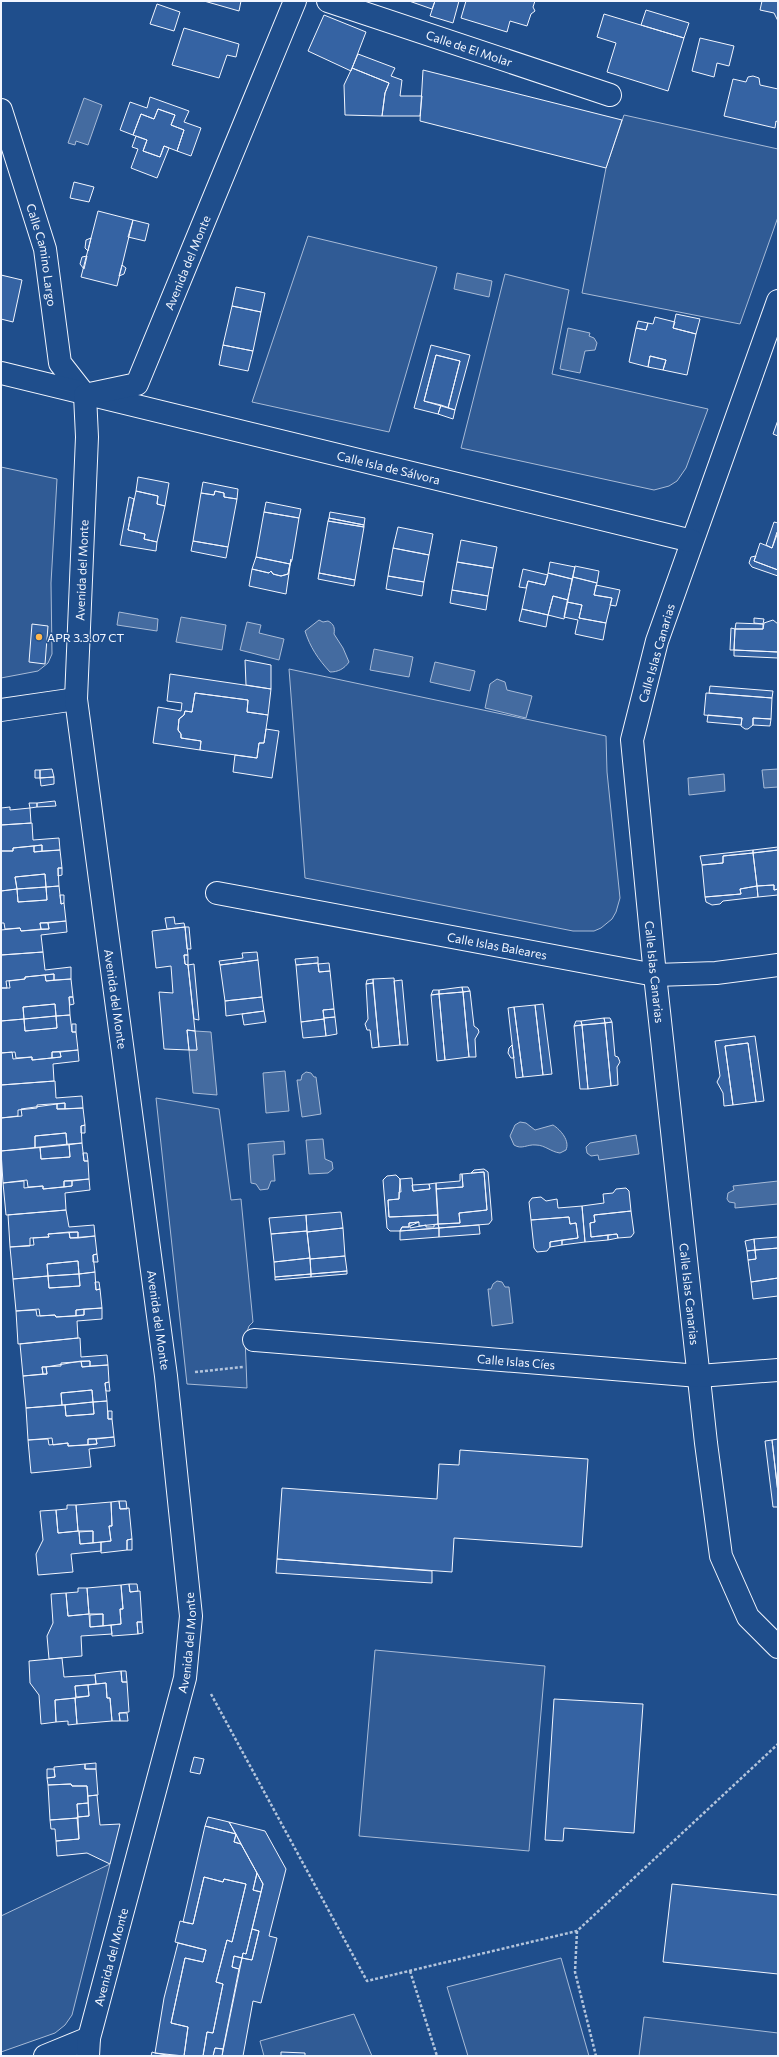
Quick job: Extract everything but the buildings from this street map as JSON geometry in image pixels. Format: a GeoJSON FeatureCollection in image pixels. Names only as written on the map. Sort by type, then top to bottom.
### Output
{"type":"FeatureCollection","features":[{"type":"Feature","properties":{"kind":"street","name":"Avenida del Monte"},"geometry":{"type":"LineString","coordinates":[[89,2047],[185,1678],[191,1616],[166,1376],[76,699],[87,437],[85,395],[137,384],[295,1]]}},
{"type":"Feature","properties":{"kind":"street","name":"Calle de El Molar"},"geometry":{"type":"LineString","coordinates":[[328,1],[610,95]]}},
{"type":"Feature","properties":{"kind":"street","name":"Calle Camino Largo"},"geometry":{"type":"LineString","coordinates":[[1,110],[45,249],[60,363],[85,395]]}},
{"type":"Feature","properties":{"kind":"street","name":"Calle Islas Canarias"},"geometry":{"type":"LineString","coordinates":[[778,301],[657,641],[632,740],[655,975],[699,1376],[721,1556],[748,1617],[778,1647]]}},
{"type":"Feature","properties":{"kind":"street","name":"Calle Isla de Sálvora"},"geometry":{"type":"LineString","coordinates":[[1,373],[85,395],[692,541]]}},
{"type":"Feature","properties":{"kind":"street"},"geometry":{"type":"LineString","coordinates":[[1,710],[76,699]]}},
{"type":"Feature","properties":{"kind":"street","name":"Calle Islas Baleares"},"geometry":{"type":"LineString","coordinates":[[217,893],[655,975],[716,973],[778,965]]}},
{"type":"Feature","properties":{"kind":"street","name":"Calle Islas Cíes"},"geometry":{"type":"LineString","coordinates":[[254,1340],[699,1376],[778,1370]]}},
{"type":"Feature","properties":{"kind":"street"},"geometry":{"type":"LineString","coordinates":[[45,2056],[89,2047]]}},
{"type":"Feature","properties":{"kind":"path"},"geometry":{"type":"LineString","coordinates":[[166,1376],[251,1366]]}},
{"type":"Feature","properties":{"kind":"path"},"geometry":{"type":"LineString","coordinates":[[210,1691],[368,1981],[577,1931],[778,1744]]}},
{"type":"Feature","properties":{"kind":"path"},"geometry":{"type":"LineString","coordinates":[[577,1931],[574,1972],[596,2056]]}},
{"type":"Feature","properties":{"kind":"path"},"geometry":{"type":"LineString","coordinates":[[410,1971],[436,2056]]}},
{"type":"Feature","properties":{"kind":"shaded area"},"geometry":{"type":"Polygon","coordinates":[[[84,98],[102,105],[88,145],[76,141],[75,145],[68,143],[84,98]]]}},
{"type":"Feature","properties":{"kind":"shaded area"},"geometry":{"type":"Polygon","coordinates":[[[624,115],[778,149],[778,217],[740,324],[582,293],[606,168],[624,115]]]}},
{"type":"Feature","properties":{"kind":"shaded area"},"geometry":{"type":"Polygon","coordinates":[[[308,236],[437,267],[389,432],[252,402],[308,236]]]}},
{"type":"Feature","properties":{"kind":"shaded area"},"geometry":{"type":"Polygon","coordinates":[[[457,273],[492,281],[489,297],[454,289],[457,273]]]}},
{"type":"Feature","properties":{"kind":"shaded area"},"geometry":{"type":"Polygon","coordinates":[[[505,274],[569,290],[552,374],[708,409],[686,468],[677,481],[669,486],[654,490],[461,448],[505,274]]]}},
{"type":"Feature","properties":{"kind":"shaded area"},"geometry":{"type":"Polygon","coordinates":[[[568,328],[590,333],[589,336],[594,338],[597,343],[595,350],[585,351],[580,373],[560,369],[568,328]]]}},
{"type":"Feature","properties":{"kind":"shaded area"},"geometry":{"type":"Polygon","coordinates":[[[1,467],[57,479],[51,583],[52,654],[48,663],[38,671],[1,678],[1,467]]]}},
{"type":"Feature","properties":{"kind":"shaded area"},"geometry":{"type":"Polygon","coordinates":[[[119,612],[158,619],[157,631],[117,625],[119,612]]]}},
{"type":"Feature","properties":{"kind":"shaded area"},"geometry":{"type":"Polygon","coordinates":[[[181,617],[226,625],[222,650],[176,642],[181,617]]]}},
{"type":"Feature","properties":{"kind":"shaded area"},"geometry":{"type":"Polygon","coordinates":[[[319,620],[323,622],[328,621],[333,625],[334,634],[343,648],[349,662],[345,667],[338,671],[330,672],[315,653],[307,637],[305,631],[319,620]]]}},
{"type":"Feature","properties":{"kind":"shaded area"},"geometry":{"type":"Polygon","coordinates":[[[247,622],[261,625],[259,633],[284,639],[279,660],[240,650],[247,622]]]}},
{"type":"Feature","properties":{"kind":"shaded area"},"geometry":{"type":"Polygon","coordinates":[[[374,649],[413,657],[409,677],[370,670],[374,649]]]}},
{"type":"Feature","properties":{"kind":"shaded area"},"geometry":{"type":"Polygon","coordinates":[[[435,662],[475,671],[470,691],[430,682],[435,662]]]}},
{"type":"Feature","properties":{"kind":"shaded area"},"geometry":{"type":"Polygon","coordinates":[[[289,669],[606,736],[607,772],[620,898],[616,912],[612,919],[601,928],[594,931],[573,931],[305,878],[289,669]]]}},
{"type":"Feature","properties":{"kind":"shaded area"},"geometry":{"type":"Polygon","coordinates":[[[497,679],[505,682],[507,690],[532,696],[526,718],[485,708],[490,684],[497,679]]]}},
{"type":"Feature","properties":{"kind":"shaded area"},"geometry":{"type":"Polygon","coordinates":[[[778,769],[778,787],[764,788],[762,770],[778,769]]]}},
{"type":"Feature","properties":{"kind":"shaded area"},"geometry":{"type":"Polygon","coordinates":[[[724,774],[725,791],[689,795],[688,778],[724,774]]]}},
{"type":"Feature","properties":{"kind":"shaded area"},"geometry":{"type":"Polygon","coordinates":[[[195,1031],[211,1032],[217,1095],[193,1093],[189,1050],[197,1050],[195,1031]]]}},
{"type":"Feature","properties":{"kind":"shaded area"},"geometry":{"type":"Polygon","coordinates":[[[285,1071],[289,1111],[266,1113],[263,1073],[285,1071]]]}},
{"type":"Feature","properties":{"kind":"shaded area"},"geometry":{"type":"Polygon","coordinates":[[[306,1072],[311,1073],[314,1077],[316,1077],[321,1114],[302,1117],[297,1080],[301,1080],[302,1075],[306,1072]]]}},
{"type":"Feature","properties":{"kind":"shaded area"},"geometry":{"type":"Polygon","coordinates":[[[156,1098],[219,1109],[231,1200],[241,1199],[253,1322],[249,1326],[245,1337],[247,1388],[187,1384],[156,1098]]]}},
{"type":"Feature","properties":{"kind":"shaded area"},"geometry":{"type":"Polygon","coordinates":[[[520,1122],[526,1123],[535,1130],[553,1125],[566,1139],[566,1150],[560,1153],[539,1145],[520,1147],[514,1145],[510,1136],[515,1125],[520,1122]]]}},
{"type":"Feature","properties":{"kind":"shaded area"},"geometry":{"type":"Polygon","coordinates":[[[636,1135],[639,1154],[599,1160],[598,1155],[591,1156],[587,1153],[586,1147],[590,1143],[636,1135]]]}},
{"type":"Feature","properties":{"kind":"shaded area"},"geometry":{"type":"Polygon","coordinates":[[[323,1139],[325,1159],[332,1162],[333,1169],[328,1173],[309,1174],[306,1140],[323,1139]]]}},
{"type":"Feature","properties":{"kind":"shaded area"},"geometry":{"type":"Polygon","coordinates":[[[284,1141],[285,1154],[273,1155],[275,1181],[271,1181],[268,1189],[260,1190],[256,1184],[251,1183],[248,1144],[284,1141]]]}},
{"type":"Feature","properties":{"kind":"shaded area"},"geometry":{"type":"Polygon","coordinates":[[[778,1181],[778,1204],[735,1208],[735,1203],[729,1202],[727,1199],[728,1193],[734,1190],[733,1186],[778,1181]]]}},
{"type":"Feature","properties":{"kind":"shaded area"},"geometry":{"type":"Polygon","coordinates":[[[497,1281],[502,1282],[505,1287],[509,1287],[513,1323],[492,1326],[488,1289],[491,1289],[493,1284],[497,1281]]]}},
{"type":"Feature","properties":{"kind":"shaded area"},"geometry":{"type":"Polygon","coordinates":[[[375,1650],[545,1666],[529,1851],[359,1836],[375,1650]]]}},
{"type":"Feature","properties":{"kind":"shaded area"},"geometry":{"type":"Polygon","coordinates":[[[110,1864],[72,2015],[65,2025],[55,2033],[1,2052],[1,1916],[110,1864]]]}},
{"type":"Feature","properties":{"kind":"shaded area"},"geometry":{"type":"Polygon","coordinates":[[[561,1958],[589,2056],[468,2056],[447,1987],[561,1958]]]}},
{"type":"Feature","properties":{"kind":"shaded area"},"geometry":{"type":"Polygon","coordinates":[[[354,2014],[372,2056],[264,2056],[260,2041],[354,2014]]]}},
{"type":"Feature","properties":{"kind":"shaded area"},"geometry":{"type":"Polygon","coordinates":[[[644,2017],[778,2033],[778,2056],[639,2056],[644,2017]]]}},
{"type":"Feature","properties":{"kind":"place","name":"APR 3.3.07 CT"},"geometry":{"type":"Point","coordinates":[39,637]}}]}
